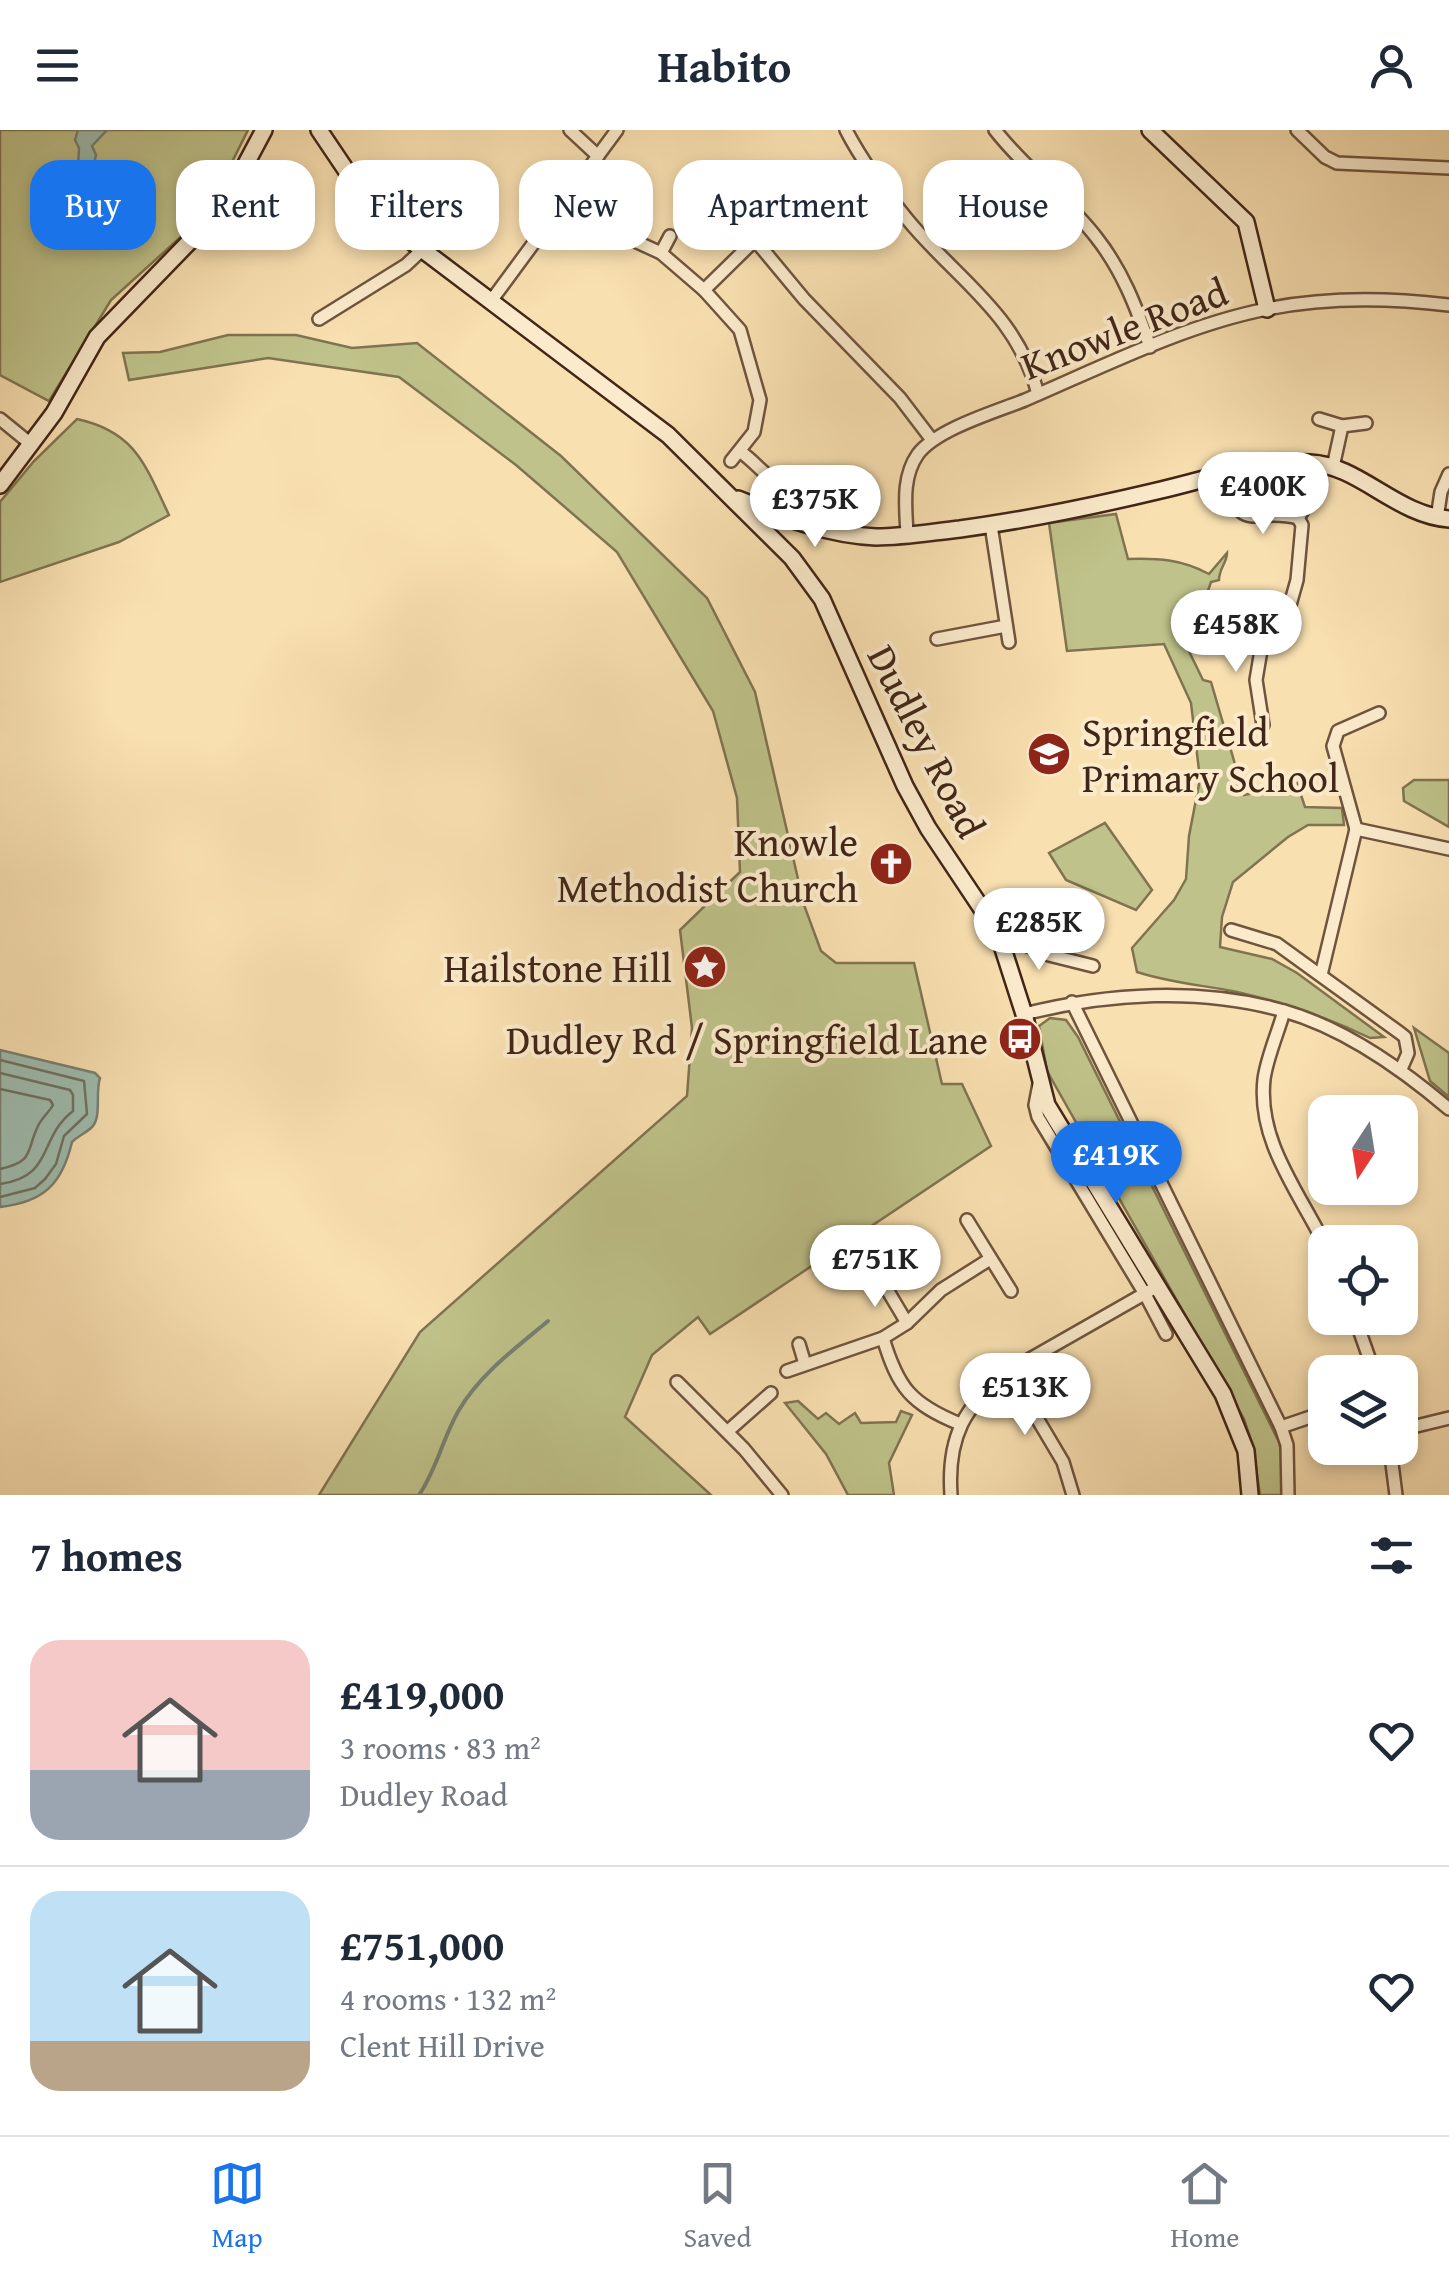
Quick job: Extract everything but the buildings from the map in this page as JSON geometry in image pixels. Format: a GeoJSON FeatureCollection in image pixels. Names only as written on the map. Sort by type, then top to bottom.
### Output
{"type":"FeatureCollection","features":[{"type":"Feature","properties":{"kind":"main road"},"geometry":{"type":"LineString","coordinates":[[0,485],[72,385],[97,337],[222,208],[264,130]]}},
{"type":"Feature","properties":{"kind":"main road","name":"Dudley Road"},"geometry":{"type":"LineString","coordinates":[[319,130],[340,160]]}},
{"type":"Feature","properties":{"kind":"main road"},"geometry":{"type":"LineString","coordinates":[[1150,130],[1246,222],[1267,309]]}},
{"type":"Feature","properties":{"kind":"main road","name":"Dudley Road"},"geometry":{"type":"LineString","coordinates":[[422,250],[668,435],[792,558],[822,598],[905,786],[928,828],[998,933],[1024,1014],[1040,1082],[1060,1131],[1152,1290],[1222,1394],[1239,1430],[1250,1477],[1250,1495]]}},
{"type":"Feature","properties":{"kind":"main road"},"geometry":{"type":"LineString","coordinates":[[734,498],[810,526],[876,536],[907,535],[991,525],[1095,506],[1275,464],[1313,462],[1333,468],[1411,511],[1443,518]]}},
{"type":"Feature","properties":{"kind":"street"},"geometry":{"type":"LineString","coordinates":[[570,130],[598,156]]}},
{"type":"Feature","properties":{"kind":"street"},"geometry":{"type":"LineString","coordinates":[[491,301],[616,130]]}},
{"type":"Feature","properties":{"kind":"street"},"geometry":{"type":"LineString","coordinates":[[846,130],[907,220],[968,281],[1016,337],[1038,394]]}},
{"type":"Feature","properties":{"kind":"street"},"geometry":{"type":"LineString","coordinates":[[995,130],[1014,155],[1095,235],[1131,289],[1150,346]]}},
{"type":"Feature","properties":{"kind":"street"},"geometry":{"type":"LineString","coordinates":[[1297,130],[1325,157],[1337,163],[1449,168]]}},
{"type":"Feature","properties":{"kind":"street"},"geometry":{"type":"LineString","coordinates":[[662,253],[670,236]]}},
{"type":"Feature","properties":{"kind":"street"},"geometry":{"type":"LineString","coordinates":[[653,249],[704,290],[740,330],[760,400],[758,423],[736,456],[757,464],[766,477],[781,485]]}},
{"type":"Feature","properties":{"kind":"street"},"geometry":{"type":"LineString","coordinates":[[319,318],[406,265],[422,250]]}},
{"type":"Feature","properties":{"kind":"street"},"geometry":{"type":"LineString","coordinates":[[704,290],[745,250]]}},
{"type":"Feature","properties":{"kind":"street"},"geometry":{"type":"LineString","coordinates":[[763,250],[804,299],[900,398],[932,440],[908,472],[907,535]]}},
{"type":"Feature","properties":{"kind":"street","name":"Knowle Road"},"geometry":{"type":"LineString","coordinates":[[932,440],[1150,346],[1267,309],[1352,300],[1449,304]]}},
{"type":"Feature","properties":{"kind":"street"},"geometry":{"type":"LineString","coordinates":[[0,419],[32,445]]}},
{"type":"Feature","properties":{"kind":"street"},"geometry":{"type":"LineString","coordinates":[[1319,419],[1342,426],[1366,423]]}},
{"type":"Feature","properties":{"kind":"street"},"geometry":{"type":"LineString","coordinates":[[1333,468],[1342,426]]}},
{"type":"Feature","properties":{"kind":"street"},"geometry":{"type":"LineString","coordinates":[[1443,518],[1441,492],[1449,474]]}},
{"type":"Feature","properties":{"kind":"street"},"geometry":{"type":"LineString","coordinates":[[1225,476],[1240,513],[1286,515],[1298,518],[1302,525],[1284,626],[1265,626],[1256,680],[1263,725]]}},
{"type":"Feature","properties":{"kind":"street"},"geometry":{"type":"LineString","coordinates":[[1298,518],[1319,486]]}},
{"type":"Feature","properties":{"kind":"street"},"geometry":{"type":"LineString","coordinates":[[991,525],[1009,642]]}},
{"type":"Feature","properties":{"kind":"street"},"geometry":{"type":"LineString","coordinates":[[938,638],[1006,626]]}},
{"type":"Feature","properties":{"kind":"street"},"geometry":{"type":"LineString","coordinates":[[1321,974],[1356,828],[1334,746],[1338,731],[1378,712]]}},
{"type":"Feature","properties":{"kind":"street"},"geometry":{"type":"LineString","coordinates":[[1356,828],[1449,850]]}},
{"type":"Feature","properties":{"kind":"street"},"geometry":{"type":"LineString","coordinates":[[1231,930],[1277,944],[1405,1037],[1408,1053],[1400,1070]]}},
{"type":"Feature","properties":{"kind":"street"},"geometry":{"type":"LineString","coordinates":[[998,933],[1049,956],[1093,966]]}},
{"type":"Feature","properties":{"kind":"street"},"geometry":{"type":"LineString","coordinates":[[1024,1014],[1114,997],[1189,997],[1284,1011],[1400,1070],[1449,1109]]}},
{"type":"Feature","properties":{"kind":"street"},"geometry":{"type":"LineString","coordinates":[[1072,1002],[1281,1427],[1286,1445],[1288,1495]]}},
{"type":"Feature","properties":{"kind":"street"},"geometry":{"type":"LineString","coordinates":[[1284,1011],[1264,1074],[1263,1113],[1273,1146],[1314,1225]]}},
{"type":"Feature","properties":{"kind":"street"},"geometry":{"type":"LineString","coordinates":[[967,1220],[1011,1291]]}},
{"type":"Feature","properties":{"kind":"street"},"geometry":{"type":"LineString","coordinates":[[787,1371],[883,1338],[907,1324],[941,1290],[990,1259]]}},
{"type":"Feature","properties":{"kind":"street"},"geometry":{"type":"LineString","coordinates":[[880,1276],[907,1324]]}},
{"type":"Feature","properties":{"kind":"street"},"geometry":{"type":"LineString","coordinates":[[951,1495],[953,1450],[960,1424],[967,1410],[1009,1370],[1152,1290],[1166,1334]]}},
{"type":"Feature","properties":{"kind":"street"},"geometry":{"type":"LineString","coordinates":[[883,1338],[902,1388],[930,1412],[960,1424]]}},
{"type":"Feature","properties":{"kind":"street"},"geometry":{"type":"LineString","coordinates":[[800,1344],[805,1364]]}},
{"type":"Feature","properties":{"kind":"street"},"geometry":{"type":"LineString","coordinates":[[1009,1370],[1062,1462],[1073,1495]]}},
{"type":"Feature","properties":{"kind":"street"},"geometry":{"type":"LineString","coordinates":[[677,1382],[728,1432],[782,1495]]}},
{"type":"Feature","properties":{"kind":"street"},"geometry":{"type":"LineString","coordinates":[[728,1432],[771,1392]]}},
{"type":"Feature","properties":{"kind":"street"},"geometry":{"type":"LineString","coordinates":[[1281,1427],[1308,1418]]}},
{"type":"Feature","properties":{"kind":"street"},"geometry":{"type":"LineString","coordinates":[[1418,1426],[1449,1419],[1449,1427]]}},
{"type":"Feature","properties":{"kind":"street"},"geometry":{"type":"LineString","coordinates":[[1392,1465],[1396,1495]]}},
{"type":"Feature","properties":{"kind":"green space"},"geometry":{"type":"Polygon","coordinates":[[[0,130],[248,130],[233,160],[176,160],[176,241],[111,300],[49,401],[0,375],[0,130]]]}},
{"type":"Feature","properties":{"kind":"green space"},"geometry":{"type":"Polygon","coordinates":[[[228,335],[296,335],[352,348],[417,343],[561,456],[707,598],[755,692],[804,905],[821,951],[836,963],[914,963],[942,1084],[962,1084],[991,1146],[710,1334],[698,1317],[652,1355],[625,1417],[711,1495],[319,1495],[420,1332],[687,1096],[692,1028],[680,930],[740,872],[737,798],[713,711],[617,552],[516,465],[399,377],[268,358],[129,380],[123,353],[160,352],[228,335]]]}},
{"type":"Feature","properties":{"kind":"green space"},"geometry":{"type":"Polygon","coordinates":[[[77,419],[113,432],[126,442],[145,466],[169,515],[119,542],[0,582],[0,502],[77,419]]]}},
{"type":"Feature","properties":{"kind":"green space"},"geometry":{"type":"Polygon","coordinates":[[[1116,514],[1128,559],[1169,560],[1209,574],[1227,553],[1219,580],[1211,582],[1192,637],[1185,643],[1203,680],[1211,682],[1244,795],[1297,783],[1305,807],[1342,808],[1344,825],[1308,825],[1233,882],[1222,917],[1220,947],[1272,959],[1384,1037],[1370,1038],[1322,1017],[1254,996],[1137,972],[1132,948],[1174,900],[1186,879],[1200,779],[1191,703],[1164,644],[1067,651],[1049,523],[1116,514]]]}},
{"type":"Feature","properties":{"kind":"green space"},"geometry":{"type":"Polygon","coordinates":[[[1414,780],[1449,780],[1449,827],[1404,801],[1403,788],[1414,780]]]}},
{"type":"Feature","properties":{"kind":"green space"},"geometry":{"type":"Polygon","coordinates":[[[1105,823],[1152,890],[1136,910],[1066,880],[1049,853],[1105,823]]]}},
{"type":"Feature","properties":{"kind":"green space"},"geometry":{"type":"Polygon","coordinates":[[[1050,1018],[1066,1020],[1078,1037],[1279,1442],[1283,1461],[1281,1495],[1260,1495],[1253,1446],[1244,1419],[1047,1071],[1039,1026],[1050,1018]]]}},
{"type":"Feature","properties":{"kind":"green space"},"geometry":{"type":"Polygon","coordinates":[[[1414,1028],[1449,1053],[1449,1097],[1430,1081],[1414,1028]]]}},
{"type":"Feature","properties":{"kind":"green space"},"geometry":{"type":"Polygon","coordinates":[[[798,1401],[818,1419],[826,1413],[839,1424],[855,1413],[861,1423],[896,1422],[901,1411],[912,1415],[889,1463],[894,1495],[848,1495],[826,1454],[785,1403],[798,1401]]]}},
{"type":"Feature","properties":{"kind":"water"},"geometry":{"type":"Polygon","coordinates":[[[78,130],[107,130],[92,146],[95,160],[78,160],[75,140],[78,130]]]}},
{"type":"Feature","properties":{"kind":"water"},"geometry":{"type":"Polygon","coordinates":[[[0,1050],[95,1073],[100,1078],[95,1123],[72,1142],[56,1180],[28,1201],[0,1207],[0,1050]]]}},
{"type":"Feature","properties":{"kind":"waterway"},"geometry":{"type":"LineString","coordinates":[[419,1495],[453,1420],[468,1397],[500,1362],[548,1321]]}},
{"type":"Feature","properties":{"kind":"place","name":"Springfield Primary School"},"geometry":{"type":"Point","coordinates":[1049,754]}},
{"type":"Feature","properties":{"kind":"place","name":"Knowle Methodist Church"},"geometry":{"type":"Point","coordinates":[891,864]}},
{"type":"Feature","properties":{"kind":"place","name":"Hailstone Hill"},"geometry":{"type":"Point","coordinates":[705,967]}},
{"type":"Feature","properties":{"kind":"place","name":"Dudley Rd / Springfield Lane"},"geometry":{"type":"Point","coordinates":[1020,1039]}}]}
